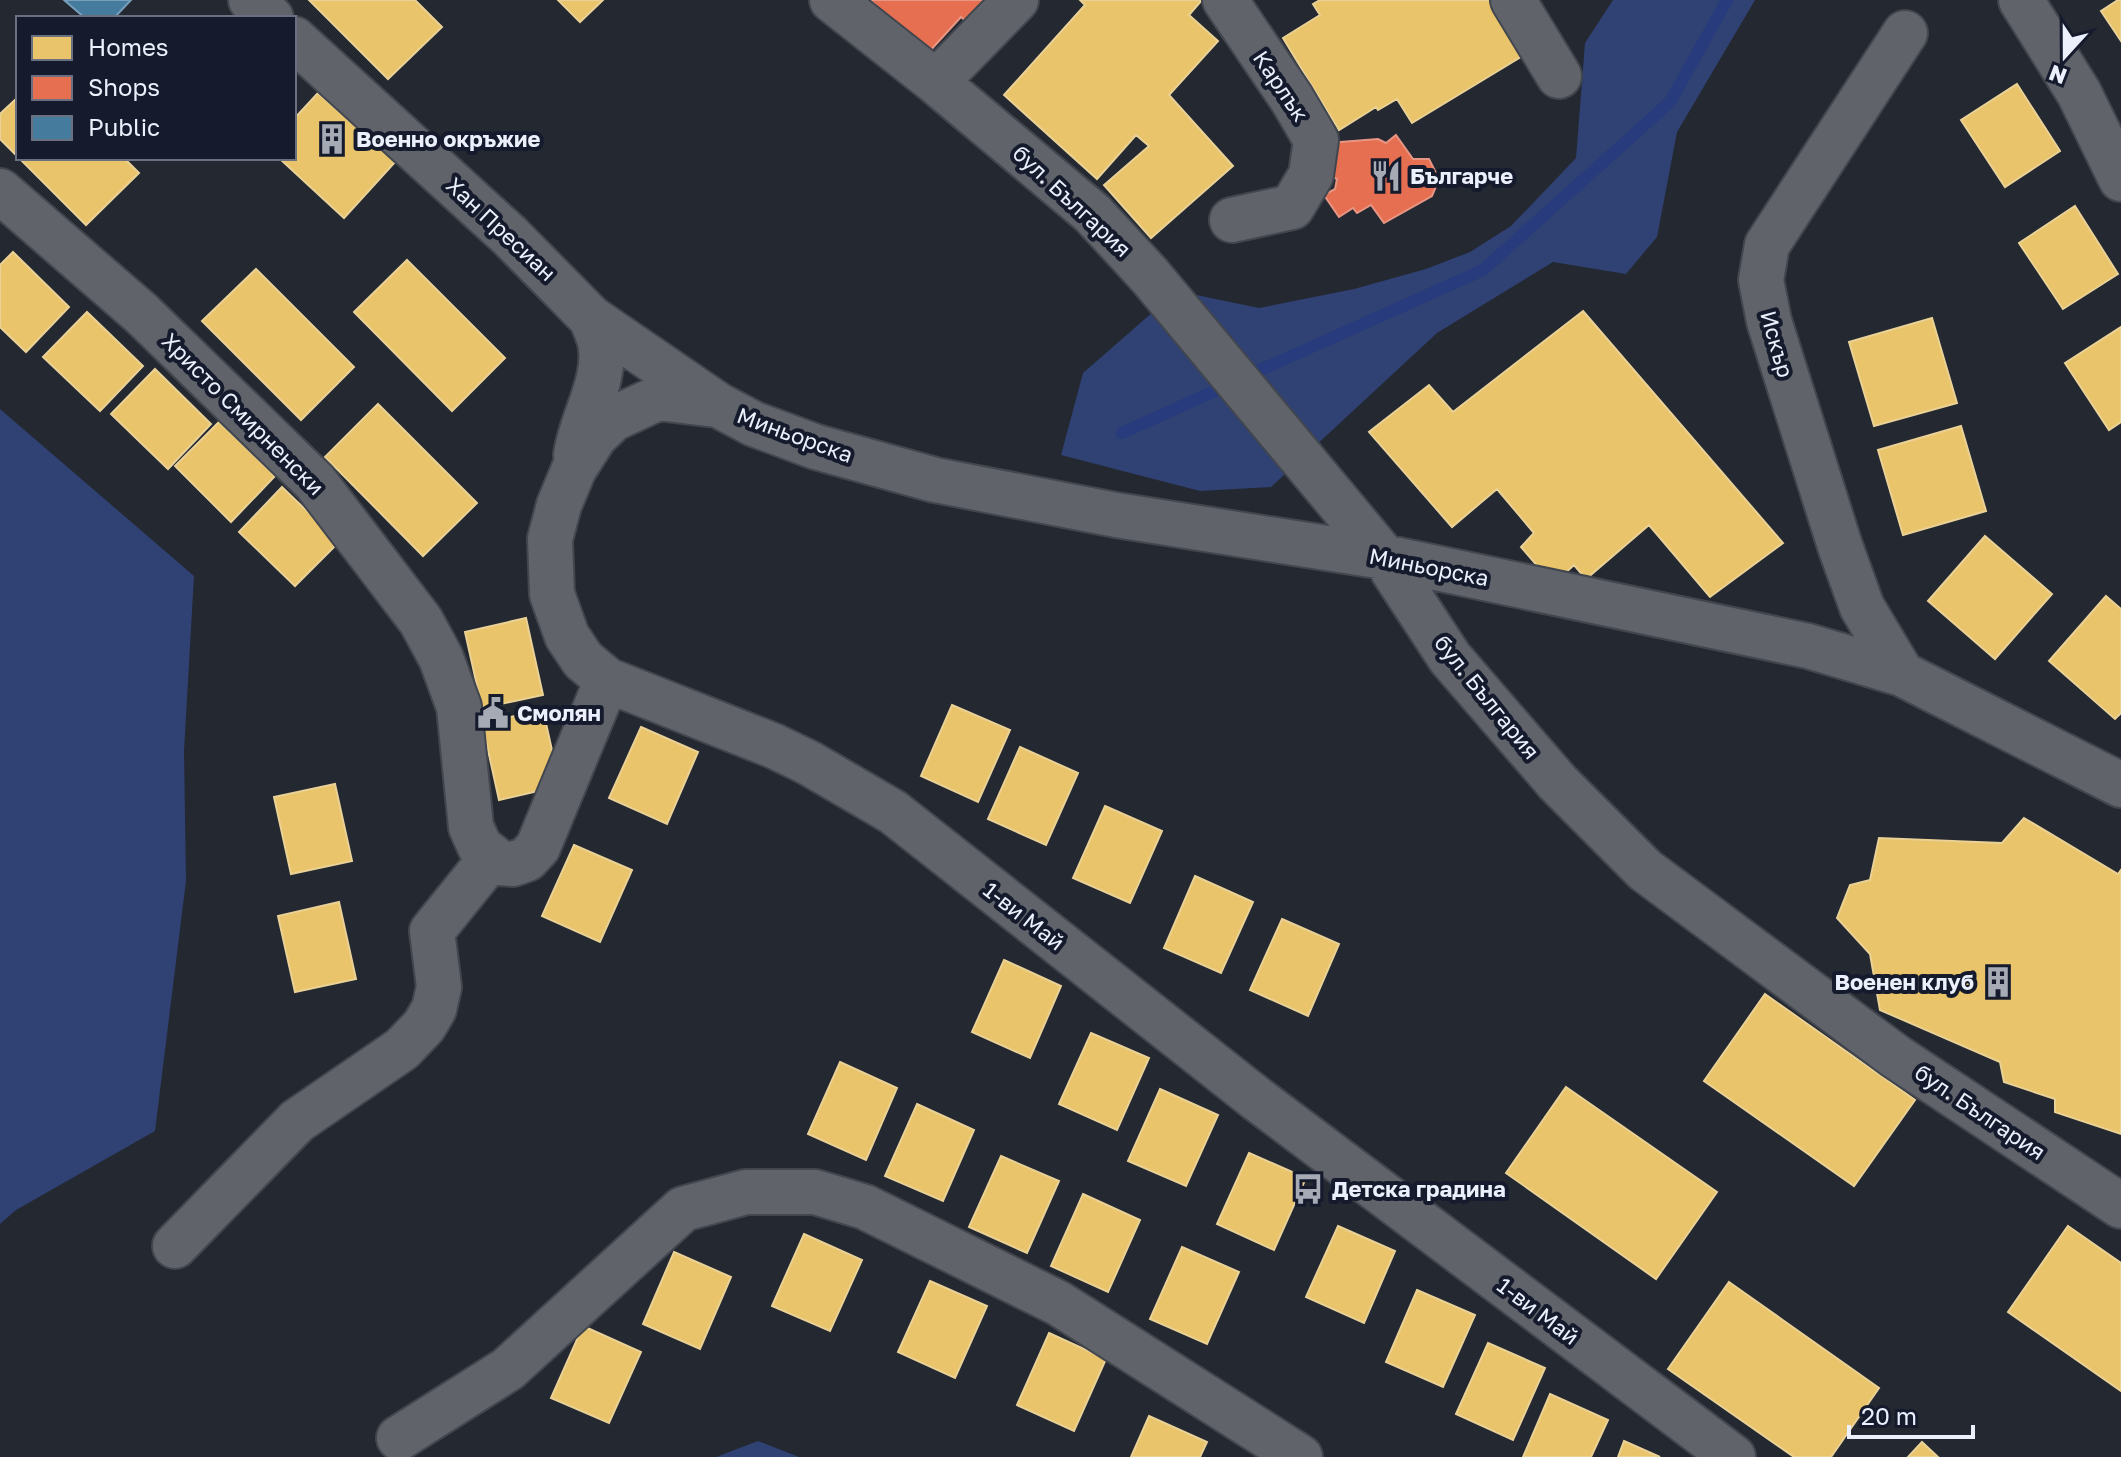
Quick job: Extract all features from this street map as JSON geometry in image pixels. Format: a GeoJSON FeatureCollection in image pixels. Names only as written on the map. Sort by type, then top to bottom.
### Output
{"type":"FeatureCollection","features":[{"type":"Feature","properties":{"kind":"street"},"geometry":{"type":"LineString","coordinates":[[251,0],[269,16]]}},
{"type":"Feature","properties":{"kind":"street","name":"бул. България"},"geometry":{"type":"LineString","coordinates":[[832,0],[936,82],[1092,213],[1150,276],[1384,557],[1450,658],[1558,783],[1645,870],[1895,1056],[2121,1206]]}},
{"type":"Feature","properties":{"kind":"street"},"geometry":{"type":"LineString","coordinates":[[936,82],[1016,0]]}},
{"type":"Feature","properties":{"kind":"street","name":"Карлък"},"geometry":{"type":"LineString","coordinates":[[1225,0],[1316,140],[1311,175],[1292,207],[1232,220]]}},
{"type":"Feature","properties":{"kind":"street"},"geometry":{"type":"LineString","coordinates":[[1513,0],[1559,76]]}},
{"type":"Feature","properties":{"kind":"street"},"geometry":{"type":"LineString","coordinates":[[2021,0],[2079,93],[2121,179]]}},
{"type":"Feature","properties":{"kind":"street","name":"Искър"},"geometry":{"type":"LineString","coordinates":[[1902,674],[1862,607],[1840,546],[1769,321],[1761,280],[1767,245],[1905,33]]}},
{"type":"Feature","properties":{"kind":"street","name":"Хан Пресиан"},"geometry":{"type":"LineString","coordinates":[[296,41],[510,236],[591,318],[718,405]]}},
{"type":"Feature","properties":{"kind":"street","name":"Христо Смирненски"},"geometry":{"type":"LineString","coordinates":[[0,191],[141,313],[315,482],[421,621],[441,658],[459,707],[471,827],[480,847],[491,858]]}},
{"type":"Feature","properties":{"kind":"street"},"geometry":{"type":"LineString","coordinates":[[574,469],[578,437],[597,384],[601,358],[600,342],[591,318]]}},
{"type":"Feature","properties":{"kind":"street","name":"1-ви Май"},"geometry":{"type":"LineString","coordinates":[[718,405],[658,398],[613,419],[595,436],[574,469],[559,505],[550,539],[552,594],[567,636],[583,660],[607,680],[774,746],[842,780],[893,812],[1257,1099],[1733,1457]]}},
{"type":"Feature","properties":{"kind":"street","name":"Миньорска"},"geometry":{"type":"LineString","coordinates":[[718,405],[754,424],[816,447],[935,480],[1116,515],[1384,557],[1808,646],[1902,674],[2121,785]]}},
{"type":"Feature","properties":{"kind":"street"},"geometry":{"type":"LineString","coordinates":[[175,1246],[297,1121],[402,1049],[424,1026],[434,1009],[439,987],[432,931],[491,858],[500,863],[513,864],[527,859],[538,847],[607,680]]}},
{"type":"Feature","properties":{"kind":"street"},"geometry":{"type":"LineString","coordinates":[[399,1438],[508,1369],[683,1209],[746,1192],[815,1192],[865,1207],[1058,1303],[1300,1457]]}},
{"type":"Feature","properties":{"kind":"shaded area"},"geometry":{"type":"Polygon","coordinates":[[[1613,0],[1755,0],[1677,132],[1657,237],[1626,274],[1553,262],[1437,333],[1271,487],[1200,491],[1061,455],[1083,373],[1177,291],[1259,308],[1354,289],[1426,269],[1470,252],[1511,226],[1576,158],[1585,43],[1613,0]]]}},
{"type":"Feature","properties":{"kind":"shaded area"},"geometry":{"type":"Polygon","coordinates":[[[0,409],[194,576],[184,751],[186,881],[155,1131],[16,1210],[0,1224],[0,409]]]}},
{"type":"Feature","properties":{"kind":"shaded area"},"geometry":{"type":"Polygon","coordinates":[[[758,1441],[799,1457],[716,1457],[758,1441]]]}},
{"type":"Feature","properties":{"kind":"building: Homes"},"geometry":{"type":"Polygon","coordinates":[[[309,0],[415,0],[442,27],[388,79],[309,0]]]}},
{"type":"Feature","properties":{"kind":"building: Homes"},"geometry":{"type":"Polygon","coordinates":[[[558,0],[603,0],[580,22],[558,0]]]}},
{"type":"Feature","properties":{"kind":"building: Homes"},"geometry":{"type":"Polygon","coordinates":[[[1080,0],[1202,0],[1189,15],[1218,41],[1169,95],[1233,166],[1151,238],[1104,185],[1149,146],[1136,135],[1097,179],[1004,95],[1085,5],[1080,0]]]}},
{"type":"Feature","properties":{"kind":"building: Homes"},"geometry":{"type":"Polygon","coordinates":[[[1320,0],[1497,0],[1529,52],[1412,123],[1397,99],[1378,110],[1376,107],[1339,130],[1283,38],[1320,15],[1313,4],[1320,0]]]}},
{"type":"Feature","properties":{"kind":"building: Homes"},"geometry":{"type":"Polygon","coordinates":[[[2121,0],[2121,41],[2101,11],[2121,0]]]}},
{"type":"Feature","properties":{"kind":"building: Homes"},"geometry":{"type":"Polygon","coordinates":[[[2017,84],[2060,151],[2005,187],[1961,120],[2017,84]]]}},
{"type":"Feature","properties":{"kind":"building: Homes","name":"Военно окръжие"},"geometry":{"type":"Polygon","coordinates":[[[318,93],[395,162],[344,218],[281,160],[296,160],[296,117],[318,93]]]}},
{"type":"Feature","properties":{"kind":"building: Homes"},"geometry":{"type":"Polygon","coordinates":[[[16,99],[16,155],[0,139],[0,114],[16,99]]]}},
{"type":"Feature","properties":{"kind":"building: Homes"},"geometry":{"type":"Polygon","coordinates":[[[21,160],[126,160],[139,173],[86,225],[21,160]]]}},
{"type":"Feature","properties":{"kind":"building: Homes"},"geometry":{"type":"Polygon","coordinates":[[[2075,206],[2118,274],[2063,309],[2019,243],[2075,206]]]}},
{"type":"Feature","properties":{"kind":"building: Homes"},"geometry":{"type":"Polygon","coordinates":[[[13,252],[69,307],[26,352],[0,327],[0,265],[13,252]]]}},
{"type":"Feature","properties":{"kind":"building: Homes"},"geometry":{"type":"Polygon","coordinates":[[[407,260],[505,358],[452,411],[354,312],[407,260]]]}},
{"type":"Feature","properties":{"kind":"building: Homes"},"geometry":{"type":"Polygon","coordinates":[[[256,269],[354,367],[301,420],[202,321],[256,269]]]}},
{"type":"Feature","properties":{"kind":"building: Homes"},"geometry":{"type":"Polygon","coordinates":[[[1583,311],[1783,543],[1710,597],[1649,525],[1586,579],[1574,565],[1553,584],[1521,547],[1534,533],[1497,489],[1452,527],[1369,432],[1429,385],[1453,412],[1583,311]]]}},
{"type":"Feature","properties":{"kind":"building: Homes"},"geometry":{"type":"Polygon","coordinates":[[[87,312],[143,366],[100,411],[43,357],[87,312]]]}},
{"type":"Feature","properties":{"kind":"building: Homes"},"geometry":{"type":"Polygon","coordinates":[[[1932,318],[1957,403],[1874,426],[1849,342],[1932,318]]]}},
{"type":"Feature","properties":{"kind":"building: Homes"},"geometry":{"type":"Polygon","coordinates":[[[2121,327],[2121,422],[2109,430],[2065,363],[2121,327]]]}},
{"type":"Feature","properties":{"kind":"building: Homes"},"geometry":{"type":"Polygon","coordinates":[[[155,369],[211,424],[168,469],[111,414],[155,369]]]}},
{"type":"Feature","properties":{"kind":"building: Homes"},"geometry":{"type":"Polygon","coordinates":[[[378,404],[477,503],[423,556],[325,457],[378,404]]]}},
{"type":"Feature","properties":{"kind":"building: Homes"},"geometry":{"type":"Polygon","coordinates":[[[219,422],[275,476],[231,522],[175,466],[219,422]]]}},
{"type":"Feature","properties":{"kind":"building: Homes"},"geometry":{"type":"Polygon","coordinates":[[[1961,426],[1986,511],[1903,535],[1878,450],[1961,426]]]}},
{"type":"Feature","properties":{"kind":"building: Homes"},"geometry":{"type":"Polygon","coordinates":[[[282,487],[339,542],[295,586],[239,532],[282,487]]]}},
{"type":"Feature","properties":{"kind":"building: Homes"},"geometry":{"type":"Polygon","coordinates":[[[1985,536],[2052,594],[1995,659],[1928,601],[1985,536]]]}},
{"type":"Feature","properties":{"kind":"building: Homes"},"geometry":{"type":"Polygon","coordinates":[[[2106,596],[2121,609],[2121,713],[2115,719],[2049,661],[2106,596]]]}},
{"type":"Feature","properties":{"kind":"building: Homes"},"geometry":{"type":"Polygon","coordinates":[[[526,618],[543,695],[482,708],[465,632],[526,618]]]}},
{"type":"Feature","properties":{"kind":"building: Homes"},"geometry":{"type":"Polygon","coordinates":[[[952,705],[1010,730],[978,802],[921,776],[952,705]]]}},
{"type":"Feature","properties":{"kind":"building: Homes"},"geometry":{"type":"Polygon","coordinates":[[[543,710],[560,786],[499,800],[482,723],[543,710]]]}},
{"type":"Feature","properties":{"kind":"building: Homes"},"geometry":{"type":"Polygon","coordinates":[[[641,727],[698,752],[667,824],[609,798],[641,727]]]}},
{"type":"Feature","properties":{"kind":"building: Homes"},"geometry":{"type":"Polygon","coordinates":[[[1020,747],[1078,773],[1046,845],[988,819],[1020,747]]]}},
{"type":"Feature","properties":{"kind":"building: Homes"},"geometry":{"type":"Polygon","coordinates":[[[335,784],[352,861],[291,874],[274,797],[335,784]]]}},
{"type":"Feature","properties":{"kind":"building: Homes"},"geometry":{"type":"Polygon","coordinates":[[[1105,806],[1162,831],[1130,903],[1073,878],[1105,806]]]}},
{"type":"Feature","properties":{"kind":"building: Homes","name":"Военен клуб"},"geometry":{"type":"Polygon","coordinates":[[[2024,818],[2118,874],[2121,870],[2121,1134],[2055,1112],[2055,1099],[2004,1082],[2000,1062],[1880,1010],[1870,954],[1837,918],[1850,885],[1870,880],[1879,838],[2002,843],[2024,818]]]}},
{"type":"Feature","properties":{"kind":"building: Homes"},"geometry":{"type":"Polygon","coordinates":[[[574,845],[632,870],[600,942],[542,916],[574,845]]]}},
{"type":"Feature","properties":{"kind":"building: Homes"},"geometry":{"type":"Polygon","coordinates":[[[1195,876],[1253,902],[1221,973],[1164,948],[1195,876]]]}},
{"type":"Feature","properties":{"kind":"building: Homes"},"geometry":{"type":"Polygon","coordinates":[[[339,902],[356,979],[295,992],[278,916],[339,902]]]}},
{"type":"Feature","properties":{"kind":"building: Homes"},"geometry":{"type":"Polygon","coordinates":[[[1282,919],[1339,944],[1308,1016],[1250,990],[1282,919]]]}},
{"type":"Feature","properties":{"kind":"building: Homes"},"geometry":{"type":"Polygon","coordinates":[[[1004,960],[1061,986],[1030,1058],[972,1032],[1004,960]]]}},
{"type":"Feature","properties":{"kind":"building: Homes"},"geometry":{"type":"Polygon","coordinates":[[[1765,994],[1915,1100],[1854,1186],[1704,1081],[1765,994]]]}},
{"type":"Feature","properties":{"kind":"building: Homes"},"geometry":{"type":"Polygon","coordinates":[[[1091,1033],[1149,1058],[1117,1130],[1059,1104],[1091,1033]]]}},
{"type":"Feature","properties":{"kind":"building: Homes"},"geometry":{"type":"Polygon","coordinates":[[[840,1062],[897,1088],[866,1160],[808,1134],[840,1062]]]}},
{"type":"Feature","properties":{"kind":"building: Homes"},"geometry":{"type":"Polygon","coordinates":[[[1566,1087],[1717,1192],[1656,1279],[1506,1173],[1566,1087]]]}},
{"type":"Feature","properties":{"kind":"building: Homes"},"geometry":{"type":"Polygon","coordinates":[[[1160,1089],[1218,1115],[1186,1186],[1128,1161],[1160,1089]]]}},
{"type":"Feature","properties":{"kind":"building: Homes"},"geometry":{"type":"Polygon","coordinates":[[[917,1104],[974,1130],[943,1201],[885,1176],[917,1104]]]}},
{"type":"Feature","properties":{"kind":"building: Homes"},"geometry":{"type":"Polygon","coordinates":[[[1249,1153],[1306,1178],[1274,1250],[1217,1224],[1249,1153]]]}},
{"type":"Feature","properties":{"kind":"building: Homes"},"geometry":{"type":"Polygon","coordinates":[[[1001,1156],[1059,1181],[1027,1253],[969,1227],[1001,1156]]]}},
{"type":"Feature","properties":{"kind":"building: Homes"},"geometry":{"type":"Polygon","coordinates":[[[1083,1194],[1140,1220],[1108,1292],[1051,1266],[1083,1194]]]}},
{"type":"Feature","properties":{"kind":"building: Homes"},"geometry":{"type":"Polygon","coordinates":[[[1338,1226],[1395,1251],[1364,1323],[1306,1297],[1338,1226]]]}},
{"type":"Feature","properties":{"kind":"building: Homes"},"geometry":{"type":"Polygon","coordinates":[[[2068,1226],[2121,1263],[2121,1391],[2008,1312],[2068,1226]]]}},
{"type":"Feature","properties":{"kind":"building: Homes"},"geometry":{"type":"Polygon","coordinates":[[[804,1234],[862,1260],[830,1331],[772,1306],[804,1234]]]}},
{"type":"Feature","properties":{"kind":"building: Homes"},"geometry":{"type":"Polygon","coordinates":[[[1182,1247],[1239,1272],[1207,1344],[1150,1319],[1182,1247]]]}},
{"type":"Feature","properties":{"kind":"building: Homes"},"geometry":{"type":"Polygon","coordinates":[[[674,1252],[731,1277],[700,1349],[643,1324],[674,1252]]]}},
{"type":"Feature","properties":{"kind":"building: Homes"},"geometry":{"type":"Polygon","coordinates":[[[930,1281],[987,1306],[955,1378],[898,1352],[930,1281]]]}},
{"type":"Feature","properties":{"kind":"building: Homes"},"geometry":{"type":"Polygon","coordinates":[[[1729,1282],[1879,1388],[1831,1457],[1794,1457],[1668,1369],[1729,1282]]]}},
{"type":"Feature","properties":{"kind":"building: Homes"},"geometry":{"type":"Polygon","coordinates":[[[1417,1290],[1475,1315],[1443,1387],[1386,1362],[1417,1290]]]}},
{"type":"Feature","properties":{"kind":"building: Homes"},"geometry":{"type":"Polygon","coordinates":[[[583,1326],[641,1352],[609,1423],[551,1398],[583,1326]]]}},
{"type":"Feature","properties":{"kind":"building: Homes"},"geometry":{"type":"Polygon","coordinates":[[[1049,1333],[1106,1359],[1074,1431],[1017,1405],[1049,1333]]]}},
{"type":"Feature","properties":{"kind":"building: Homes"},"geometry":{"type":"Polygon","coordinates":[[[1488,1343],[1545,1368],[1513,1440],[1456,1414],[1488,1343]]]}},
{"type":"Feature","properties":{"kind":"building: Homes"},"geometry":{"type":"Polygon","coordinates":[[[1550,1394],[1608,1420],[1591,1457],[1523,1457],[1550,1394]]]}},
{"type":"Feature","properties":{"kind":"building: Homes"},"geometry":{"type":"Polygon","coordinates":[[[1149,1416],[1207,1442],[1200,1457],[1131,1457],[1149,1416]]]}},
{"type":"Feature","properties":{"kind":"building: Homes"},"geometry":{"type":"Polygon","coordinates":[[[1624,1441],[1660,1457],[1618,1457],[1624,1441]]]}},
{"type":"Feature","properties":{"kind":"building: Homes"},"geometry":{"type":"Polygon","coordinates":[[[1922,1442],[1938,1457],[1908,1457],[1922,1442]]]}},
{"type":"Feature","properties":{"kind":"building: Shops"},"geometry":{"type":"Polygon","coordinates":[[[870,0],[998,0],[973,27],[961,17],[928,53],[870,0]]]}},
{"type":"Feature","properties":{"kind":"building: Shops"},"geometry":{"type":"Polygon","coordinates":[[[1396,135],[1413,159],[1429,159],[1439,179],[1432,196],[1384,223],[1371,205],[1357,213],[1353,208],[1339,217],[1324,195],[1335,189],[1337,179],[1318,172],[1328,143],[1378,139],[1386,143],[1396,135]]]}},
{"type":"Feature","properties":{"kind":"building: Public"},"geometry":{"type":"Polygon","coordinates":[[[64,0],[131,0],[116,16],[83,16],[64,0]]]}},
{"type":"Feature","properties":{"kind":"waterway"},"geometry":{"type":"LineString","coordinates":[[1245,377],[1483,270],[1670,102],[1727,0]]}},
{"type":"Feature","properties":{"kind":"waterway"},"geometry":{"type":"LineString","coordinates":[[1122,433],[1228,385]]}},
{"type":"Feature","properties":{"kind":"place","name":"Военно окръжие"},"geometry":{"type":"Point","coordinates":[332,139]}},
{"type":"Feature","properties":{"kind":"place","name":"Българче"},"geometry":{"type":"Point","coordinates":[1386,176]}},
{"type":"Feature","properties":{"kind":"place","name":"Смолян"},"geometry":{"type":"Point","coordinates":[493,713]}},
{"type":"Feature","properties":{"kind":"place","name":"Военен клуб"},"geometry":{"type":"Point","coordinates":[1998,982]}},
{"type":"Feature","properties":{"kind":"place","name":"Детска градина"},"geometry":{"type":"Point","coordinates":[1308,1189]}}]}
